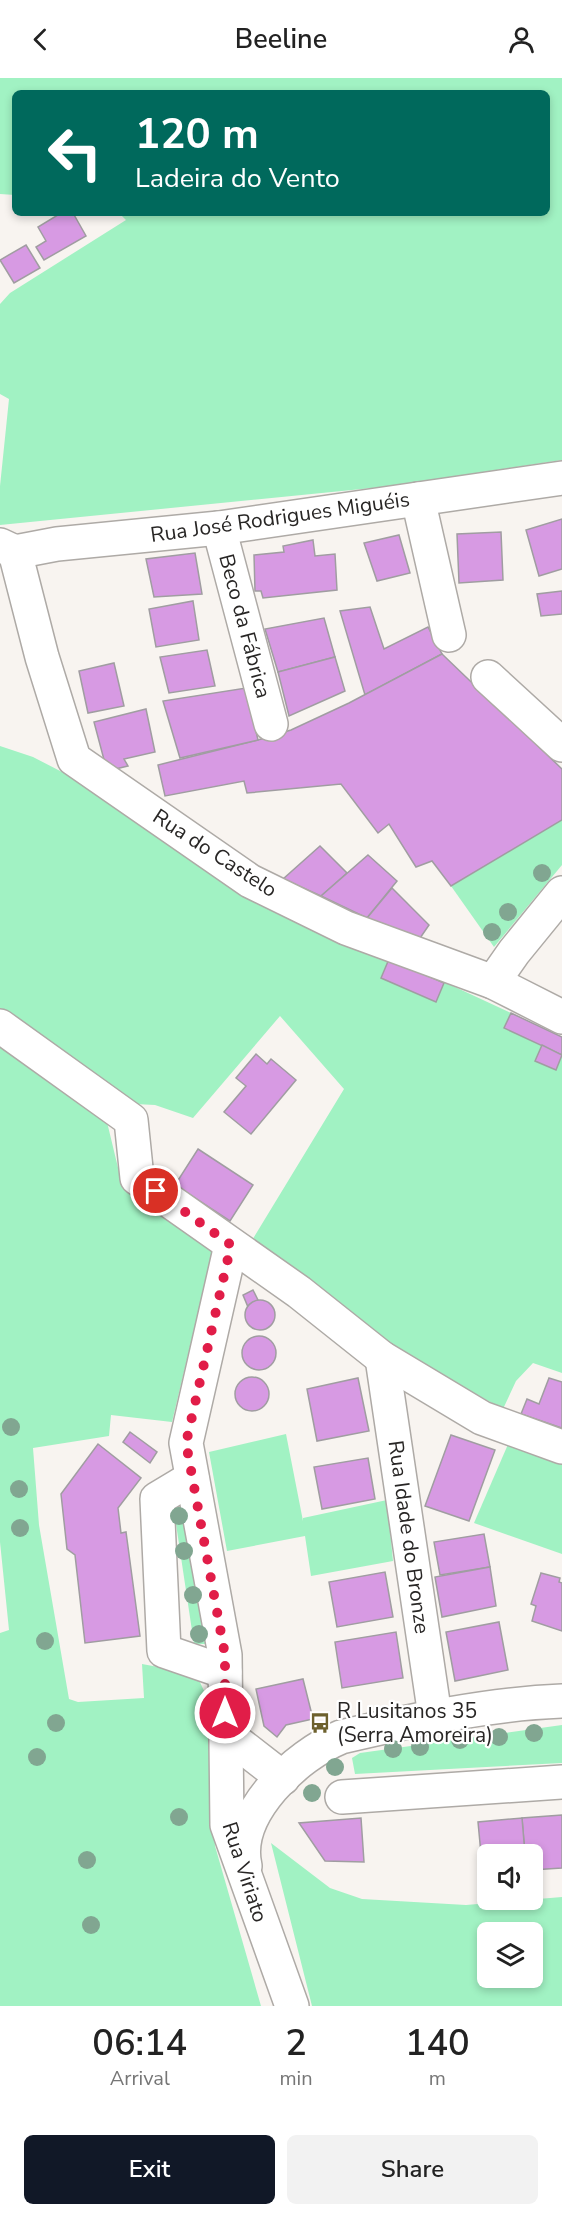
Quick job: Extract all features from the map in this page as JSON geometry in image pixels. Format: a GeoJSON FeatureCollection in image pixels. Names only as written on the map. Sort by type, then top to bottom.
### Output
{"type":"FeatureCollection","features":[{"type":"Feature","properties":{"kind":"street","name":"Rua José Rodrigues Miguéis"},"geometry":{"type":"LineString","coordinates":[[8,548],[219,528],[562,478]]}},
{"type":"Feature","properties":{"kind":"street"},"geometry":{"type":"LineString","coordinates":[[418,499],[449,635]]}},
{"type":"Feature","properties":{"kind":"street","name":"Beco da Fábrica"},"geometry":{"type":"LineString","coordinates":[[219,528],[271,724]]}},
{"type":"Feature","properties":{"kind":"street","name":"Rua do Castelo"},"geometry":{"type":"LineString","coordinates":[[8,548],[74,759],[250,880],[346,928],[493,982],[562,1017]]}},
{"type":"Feature","properties":{"kind":"street"},"geometry":{"type":"LineString","coordinates":[[488,677],[562,745]]}},
{"type":"Feature","properties":{"kind":"street"},"geometry":{"type":"LineString","coordinates":[[493,982],[562,893]]}},
{"type":"Feature","properties":{"kind":"street"},"geometry":{"type":"LineString","coordinates":[[0,1026],[131,1120],[137,1178],[299,1292],[382,1358],[482,1418],[562,1447]]}},
{"type":"Feature","properties":{"kind":"street","name":"Rua Viriato"},"geometry":{"type":"LineString","coordinates":[[231,1245],[186,1443],[225,1655],[228,1831],[292,2006]]}},
{"type":"Feature","properties":{"kind":"street","name":"Rua Idade do Bronze"},"geometry":{"type":"LineString","coordinates":[[382,1358],[435,1716]]}},
{"type":"Feature","properties":{"kind":"street"},"geometry":{"type":"LineString","coordinates":[[192,1478],[157,1498],[164,1651],[225,1672]]}},
{"type":"Feature","properties":{"kind":"street"},"geometry":{"type":"LineString","coordinates":[[248,1884],[243,1857],[245,1834],[260,1804],[312,1750],[341,1737],[435,1716],[529,1702],[562,1701]]}},
{"type":"Feature","properties":{"kind":"street"},"geometry":{"type":"LineString","coordinates":[[225,1733],[283,1778]]}},
{"type":"Feature","properties":{"kind":"street"},"geometry":{"type":"LineString","coordinates":[[342,1797],[562,1782]]}},
{"type":"Feature","properties":{"kind":"green space"},"geometry":{"type":"Polygon","coordinates":[[[0,78],[562,78],[562,460],[392,486],[0,525],[0,486],[9,399],[0,394],[0,304],[10,293],[126,220],[122,216],[550,216],[550,90],[12,90],[12,195],[0,194],[0,78]]]}},
{"type":"Feature","properties":{"kind":"green space"},"geometry":{"type":"Polygon","coordinates":[[[0,746],[33,757],[97,790],[344,941],[511,1013],[504,1028],[562,1055],[562,1373],[533,1363],[516,1381],[503,1409],[390,1347],[251,1242],[344,1089],[280,1016],[193,1118],[155,1105],[135,1104],[0,1013],[0,746]]]}},
{"type":"Feature","properties":{"kind":"green space"},"geometry":{"type":"Polygon","coordinates":[[[562,820],[562,865],[494,947],[451,886],[562,820]]]}},
{"type":"Feature","properties":{"kind":"green space"},"geometry":{"type":"Polygon","coordinates":[[[0,1040],[107,1122],[120,1176],[131,1192],[213,1250],[172,1422],[111,1415],[109,1436],[33,1448],[39,1525],[69,1699],[78,1702],[144,1698],[142,1664],[196,1674],[206,1695],[215,1846],[261,2006],[0,2006],[0,1633],[9,1630],[0,1542],[0,1040]]]}},
{"type":"Feature","properties":{"kind":"green space"},"geometry":{"type":"Polygon","coordinates":[[[286,1434],[303,1521],[303,1518],[387,1500],[393,1561],[311,1576],[305,1536],[227,1551],[209,1452],[286,1434]]]}},
{"type":"Feature","properties":{"kind":"green space"},"geometry":{"type":"Polygon","coordinates":[[[509,1442],[562,1462],[562,1554],[474,1523],[509,1442]]]}},
{"type":"Feature","properties":{"kind":"green space"},"geometry":{"type":"Polygon","coordinates":[[[173,1504],[184,1509],[207,1644],[194,1644],[173,1504]]]}},
{"type":"Feature","properties":{"kind":"green space"},"geometry":{"type":"Polygon","coordinates":[[[562,1725],[562,1763],[355,1774],[352,1758],[360,1753],[562,1725]]]}},
{"type":"Feature","properties":{"kind":"green space"},"geometry":{"type":"Polygon","coordinates":[[[271,1843],[330,1888],[362,1899],[477,1904],[477,1910],[543,1910],[543,1899],[562,1897],[562,2006],[312,2006],[271,1843]]]}},
{"type":"Feature","properties":{"kind":"building"},"geometry":{"type":"Polygon","coordinates":[[[56,216],[75,216],[86,236],[44,260],[36,247],[46,241],[38,227],[56,216]]]}},
{"type":"Feature","properties":{"kind":"building"},"geometry":{"type":"Polygon","coordinates":[[[26,245],[40,268],[14,283],[0,260],[26,245]]]}},
{"type":"Feature","properties":{"kind":"building"},"geometry":{"type":"Polygon","coordinates":[[[562,519],[562,569],[539,576],[526,530],[562,519]]]}},
{"type":"Feature","properties":{"kind":"building"},"geometry":{"type":"Polygon","coordinates":[[[501,532],[503,580],[459,583],[457,534],[501,532]]]}},
{"type":"Feature","properties":{"kind":"building"},"geometry":{"type":"Polygon","coordinates":[[[399,535],[410,573],[377,581],[364,543],[399,535]]]}},
{"type":"Feature","properties":{"kind":"building"},"geometry":{"type":"Polygon","coordinates":[[[313,540],[315,556],[335,554],[337,590],[263,598],[261,591],[255,591],[254,555],[284,552],[283,546],[313,540]]]}},
{"type":"Feature","properties":{"kind":"building"},"geometry":{"type":"Polygon","coordinates":[[[195,553],[202,594],[154,597],[146,559],[195,553]]]}},
{"type":"Feature","properties":{"kind":"building"},"geometry":{"type":"Polygon","coordinates":[[[562,591],[562,614],[541,616],[537,594],[562,591]]]}},
{"type":"Feature","properties":{"kind":"building"},"geometry":{"type":"Polygon","coordinates":[[[193,601],[199,640],[156,647],[149,609],[193,601]]]}},
{"type":"Feature","properties":{"kind":"building"},"geometry":{"type":"Polygon","coordinates":[[[370,607],[384,649],[428,627],[442,654],[365,695],[340,611],[370,607]]]}},
{"type":"Feature","properties":{"kind":"building"},"geometry":{"type":"Polygon","coordinates":[[[324,618],[335,657],[278,672],[265,629],[324,618]]]}},
{"type":"Feature","properties":{"kind":"building"},"geometry":{"type":"Polygon","coordinates":[[[207,650],[215,686],[169,693],[160,657],[207,650]]]}},
{"type":"Feature","properties":{"kind":"building"},"geometry":{"type":"Polygon","coordinates":[[[442,654],[562,769],[562,820],[451,886],[432,861],[416,867],[389,824],[378,833],[341,784],[247,793],[244,781],[165,796],[158,765],[291,730],[349,703],[442,654]]]}},
{"type":"Feature","properties":{"kind":"building"},"geometry":{"type":"Polygon","coordinates":[[[335,657],[345,691],[289,716],[278,672],[335,657]]]}},
{"type":"Feature","properties":{"kind":"building"},"geometry":{"type":"Polygon","coordinates":[[[114,663],[124,706],[88,713],[79,671],[114,663]]]}},
{"type":"Feature","properties":{"kind":"building"},"geometry":{"type":"Polygon","coordinates":[[[246,688],[258,740],[180,758],[163,701],[246,688]]]}},
{"type":"Feature","properties":{"kind":"building"},"geometry":{"type":"Polygon","coordinates":[[[146,709],[155,752],[124,759],[128,766],[107,771],[94,722],[146,709]]]}},
{"type":"Feature","properties":{"kind":"building"},"geometry":{"type":"Polygon","coordinates":[[[320,846],[347,873],[321,896],[283,879],[320,846]]]}},
{"type":"Feature","properties":{"kind":"building"},"geometry":{"type":"Polygon","coordinates":[[[368,855],[397,881],[367,918],[321,896],[368,855]]]}},
{"type":"Feature","properties":{"kind":"building"},"geometry":{"type":"Polygon","coordinates":[[[392,888],[429,925],[418,941],[367,918],[392,888]]]}},
{"type":"Feature","properties":{"kind":"building"},"geometry":{"type":"Polygon","coordinates":[[[389,959],[444,983],[436,1002],[381,978],[389,959]]]}},
{"type":"Feature","properties":{"kind":"building"},"geometry":{"type":"Polygon","coordinates":[[[511,1013],[562,1037],[562,1055],[504,1028],[511,1013]]]}},
{"type":"Feature","properties":{"kind":"building"},"geometry":{"type":"Polygon","coordinates":[[[542,1045],[562,1055],[556,1070],[535,1061],[542,1045]]]}},
{"type":"Feature","properties":{"kind":"building"},"geometry":{"type":"Polygon","coordinates":[[[256,1054],[267,1064],[271,1059],[296,1080],[251,1134],[224,1112],[246,1086],[236,1078],[256,1054]]]}},
{"type":"Feature","properties":{"kind":"building"},"geometry":{"type":"Polygon","coordinates":[[[198,1149],[253,1185],[230,1221],[175,1185],[198,1149]]]}},
{"type":"Feature","properties":{"kind":"building"},"geometry":{"type":"Polygon","coordinates":[[[253,1290],[258,1300],[248,1307],[243,1295],[253,1290]]]}},
{"type":"Feature","properties":{"kind":"building"},"geometry":{"type":"Polygon","coordinates":[[[260,1300],[266,1301],[274,1309],[274,1321],[266,1329],[260,1330],[254,1329],[246,1321],[245,1315],[246,1309],[254,1301],[260,1300]]]}},
{"type":"Feature","properties":{"kind":"building"},"geometry":{"type":"Polygon","coordinates":[[[259,1336],[271,1341],[276,1353],[271,1365],[259,1370],[247,1365],[242,1353],[247,1341],[259,1336]]]}},
{"type":"Feature","properties":{"kind":"building"},"geometry":{"type":"Polygon","coordinates":[[[252,1377],[264,1382],[269,1394],[264,1406],[252,1411],[240,1406],[235,1394],[240,1382],[252,1377]]]}},
{"type":"Feature","properties":{"kind":"building"},"geometry":{"type":"Polygon","coordinates":[[[358,1378],[369,1431],[317,1441],[307,1389],[358,1378]]]}},
{"type":"Feature","properties":{"kind":"building"},"geometry":{"type":"Polygon","coordinates":[[[549,1378],[562,1382],[562,1428],[521,1414],[527,1399],[539,1404],[549,1378]]]}},
{"type":"Feature","properties":{"kind":"building"},"geometry":{"type":"Polygon","coordinates":[[[130,1432],[157,1452],[150,1463],[123,1442],[130,1432]]]}},
{"type":"Feature","properties":{"kind":"building"},"geometry":{"type":"Polygon","coordinates":[[[451,1435],[495,1450],[469,1521],[425,1506],[451,1435]]]}},
{"type":"Feature","properties":{"kind":"building"},"geometry":{"type":"Polygon","coordinates":[[[98,1444],[141,1478],[118,1508],[121,1533],[126,1532],[140,1636],[85,1643],[75,1555],[67,1549],[61,1494],[98,1444]]]}},
{"type":"Feature","properties":{"kind":"building"},"geometry":{"type":"Polygon","coordinates":[[[368,1458],[375,1499],[322,1509],[314,1467],[368,1458]]]}},
{"type":"Feature","properties":{"kind":"building"},"geometry":{"type":"Polygon","coordinates":[[[484,1534],[490,1567],[440,1575],[434,1542],[484,1534]]]}},
{"type":"Feature","properties":{"kind":"building"},"geometry":{"type":"Polygon","coordinates":[[[490,1567],[496,1606],[442,1617],[435,1577],[490,1567]]]}},
{"type":"Feature","properties":{"kind":"building"},"geometry":{"type":"Polygon","coordinates":[[[385,1572],[393,1617],[337,1627],[329,1582],[385,1572]]]}},
{"type":"Feature","properties":{"kind":"building"},"geometry":{"type":"Polygon","coordinates":[[[541,1573],[560,1578],[559,1582],[562,1583],[562,1631],[532,1621],[536,1606],[531,1604],[541,1573]]]}},
{"type":"Feature","properties":{"kind":"building"},"geometry":{"type":"Polygon","coordinates":[[[499,1622],[508,1670],[455,1681],[446,1632],[499,1622]]]}},
{"type":"Feature","properties":{"kind":"building"},"geometry":{"type":"Polygon","coordinates":[[[396,1632],[403,1678],[342,1688],[335,1642],[396,1632]]]}},
{"type":"Feature","properties":{"kind":"building"},"geometry":{"type":"Polygon","coordinates":[[[303,1679],[313,1719],[286,1725],[277,1737],[264,1726],[256,1689],[303,1679]]]}},
{"type":"Feature","properties":{"kind":"building"},"geometry":{"type":"Polygon","coordinates":[[[562,1815],[562,1868],[543,1869],[543,1844],[524,1844],[522,1818],[562,1815]]]}},
{"type":"Feature","properties":{"kind":"building"},"geometry":{"type":"Polygon","coordinates":[[[361,1818],[364,1862],[325,1861],[299,1823],[361,1818]]]}},
{"type":"Feature","properties":{"kind":"building"},"geometry":{"type":"Polygon","coordinates":[[[522,1818],[524,1844],[480,1844],[478,1822],[522,1818]]]}},
{"type":"Feature","properties":{"kind":"place","name":"R Lusitanos 35 (Serra Amoreira)"},"geometry":{"type":"Point","coordinates":[320,1723]}},
{"type":"Feature","properties":{"kind":"route"},"geometry":{"type":"LineString","coordinates":[[156,1191],[231,1245],[186,1443],[225,1655],[225,1713]]}}]}
